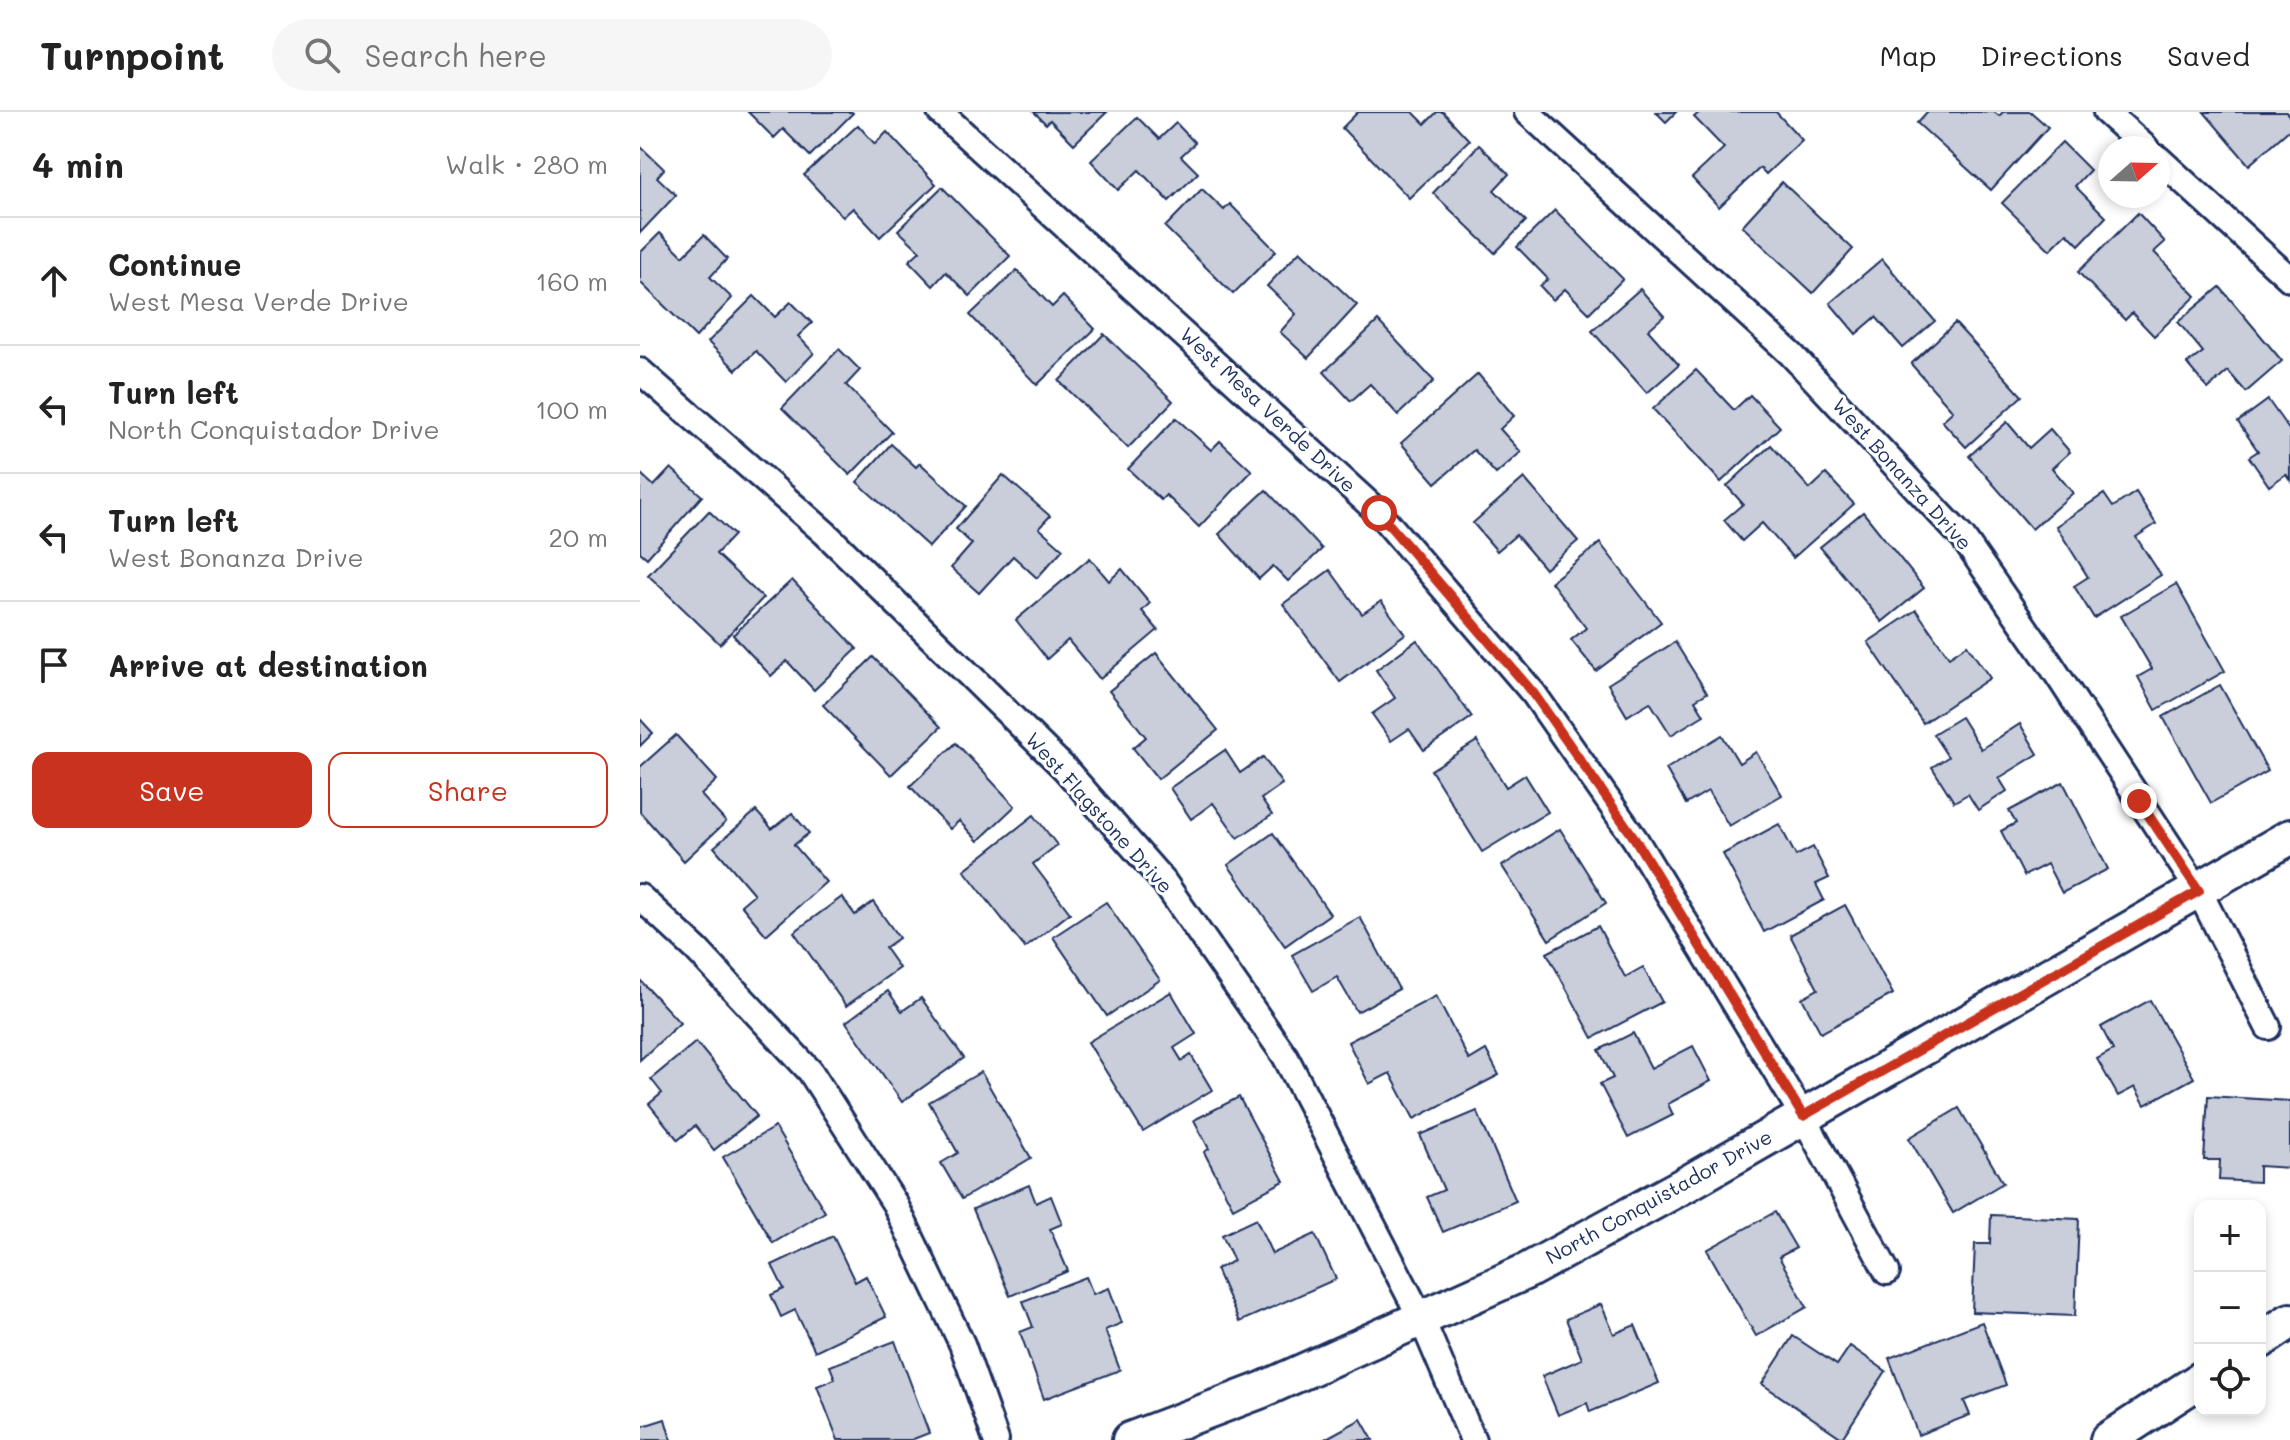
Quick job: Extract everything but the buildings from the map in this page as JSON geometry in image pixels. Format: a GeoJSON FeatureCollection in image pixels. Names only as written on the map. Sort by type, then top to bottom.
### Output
{"type":"FeatureCollection","features":[{"type":"Feature","properties":{"kind":"street","name":"West Mesa Verde Drive"},"geometry":{"type":"LineString","coordinates":[[940,112],[1379,513],[1534,694],[1627,827],[1803,1116],[1887,1272]]}},
{"type":"Feature","properties":{"kind":"street","name":"West Bonanza Drive"},"geometry":{"type":"LineString","coordinates":[[1527,112],[1791,354],[1963,538],[2049,662],[2199,891],[2268,1027]]}},
{"type":"Feature","properties":{"kind":"street"},"geometry":{"type":"LineString","coordinates":[[2106,112],[2133,136]]}},
{"type":"Feature","properties":{"kind":"street"},"geometry":{"type":"LineString","coordinates":[[2170,169],[2290,279]]}},
{"type":"Feature","properties":{"kind":"street","name":"West Flagstone Drive"},"geometry":{"type":"LineString","coordinates":[[640,371],[825,533],[1065,769],[1164,882],[1285,1056],[1422,1320],[1473,1440]]}},
{"type":"Feature","properties":{"kind":"street","name":"North Conquistador Drive"},"geometry":{"type":"LineString","coordinates":[[1130,1440],[1262,1390],[1527,1271],[1690,1182],[2290,837]]}},
{"type":"Feature","properties":{"kind":"street"},"geometry":{"type":"LineString","coordinates":[[640,897],[697,950],[810,1071],[895,1204],[962,1344],[996,1440]]}},
{"type":"Feature","properties":{"kind":"street"},"geometry":{"type":"LineString","coordinates":[[2266,1337],[2290,1321]]}},
{"type":"Feature","properties":{"kind":"street"},"geometry":{"type":"LineString","coordinates":[[2108,1440],[2194,1384]]}},
{"type":"Feature","properties":{"kind":"route"},"geometry":{"type":"LineString","coordinates":[[1379,513],[1534,694],[1635,839],[1803,1116],[2199,891],[2139,801]]}}]}
